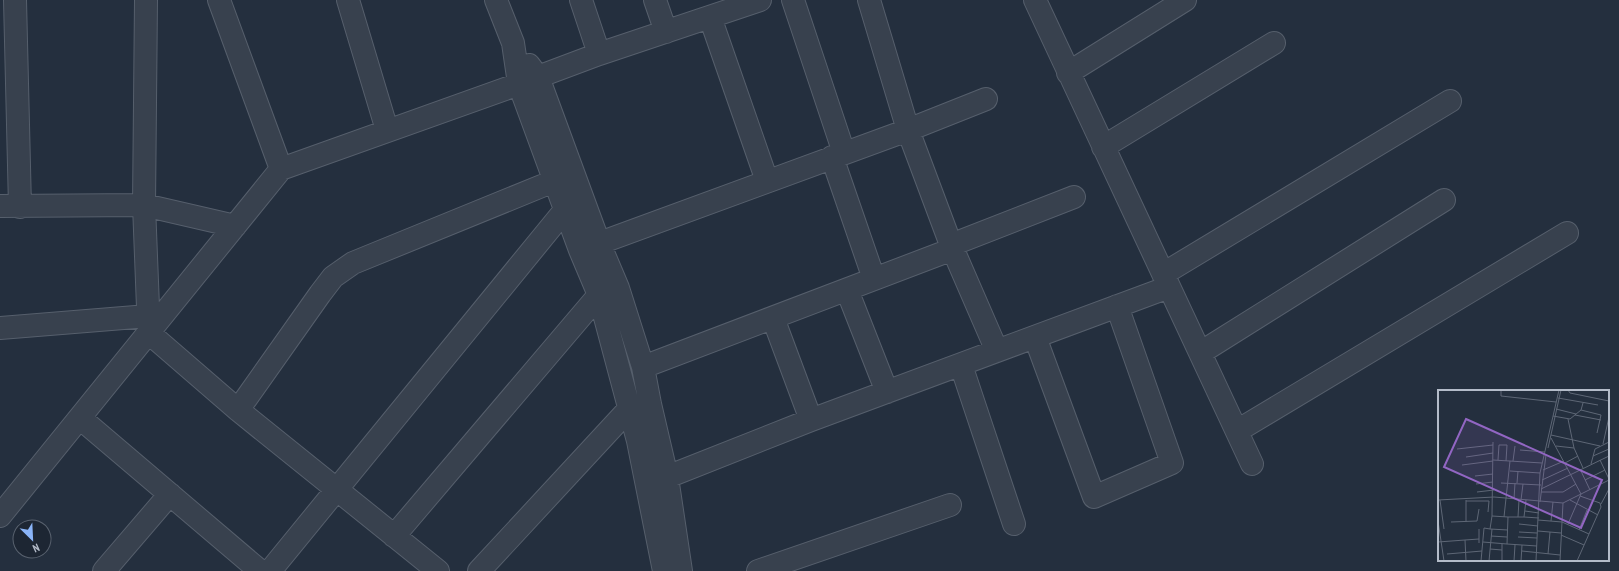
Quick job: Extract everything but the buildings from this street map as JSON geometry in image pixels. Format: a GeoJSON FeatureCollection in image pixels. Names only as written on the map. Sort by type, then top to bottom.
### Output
{"type":"FeatureCollection","features":[{"type":"Feature","properties":{"kind":"street"},"geometry":{"type":"LineString","coordinates":[[15,0],[10,207],[144,205],[235,226]]}},
{"type":"Feature","properties":{"kind":"street"},"geometry":{"type":"LineString","coordinates":[[146,0],[144,205],[148,324],[238,410],[438,571]]}},
{"type":"Feature","properties":{"kind":"street"},"geometry":{"type":"LineString","coordinates":[[219,0],[281,168]]}},
{"type":"Feature","properties":{"kind":"street"},"geometry":{"type":"LineString","coordinates":[[348,0],[387,130]]}},
{"type":"Feature","properties":{"kind":"street"},"geometry":{"type":"LineString","coordinates":[[496,0],[590,246],[599,295],[638,441],[664,571]]}},
{"type":"Feature","properties":{"kind":"street"},"geometry":{"type":"LineString","coordinates":[[581,0],[599,54]]}},
{"type":"Feature","properties":{"kind":"street"},"geometry":{"type":"LineString","coordinates":[[656,0],[666,32]]}},
{"type":"Feature","properties":{"kind":"street"},"geometry":{"type":"LineString","coordinates":[[0,516],[80,418],[148,324],[235,226],[281,168],[528,81],[599,54],[710,17],[738,4],[760,0]]}},
{"type":"Feature","properties":{"kind":"street"},"geometry":{"type":"LineString","coordinates":[[793,0],[874,279]]}},
{"type":"Feature","properties":{"kind":"street"},"geometry":{"type":"LineString","coordinates":[[869,0],[908,130],[952,247],[997,351]]}},
{"type":"Feature","properties":{"kind":"street"},"geometry":{"type":"LineString","coordinates":[[1035,0],[1252,464]]}},
{"type":"Feature","properties":{"kind":"street"},"geometry":{"type":"LineString","coordinates":[[1068,73],[1185,0]]}},
{"type":"Feature","properties":{"kind":"street"},"geometry":{"type":"LineString","coordinates":[[710,17],[767,181]]}},
{"type":"Feature","properties":{"kind":"street"},"geometry":{"type":"LineString","coordinates":[[1103,147],[1274,43]]}},
{"type":"Feature","properties":{"kind":"street"},"geometry":{"type":"LineString","coordinates":[[528,81],[554,181],[565,210],[618,288],[643,366],[667,477],[681,571]]}},
{"type":"Feature","properties":{"kind":"street"},"geometry":{"type":"LineString","coordinates":[[590,246],[908,130],[986,99]]}},
{"type":"Feature","properties":{"kind":"street"},"geometry":{"type":"LineString","coordinates":[[667,477],[811,420],[1117,306],[1166,280],[1450,101]]}},
{"type":"Feature","properties":{"kind":"street"},"geometry":{"type":"LineString","coordinates":[[238,410],[333,277],[353,263],[554,181]]}},
{"type":"Feature","properties":{"kind":"street"},"geometry":{"type":"LineString","coordinates":[[643,366],[847,290],[1074,197]]}},
{"type":"Feature","properties":{"kind":"street"},"geometry":{"type":"LineString","coordinates":[[1200,353],[1444,200]]}},
{"type":"Feature","properties":{"kind":"street"},"geometry":{"type":"LineString","coordinates":[[270,571],[565,210]]}},
{"type":"Feature","properties":{"kind":"street"},"geometry":{"type":"LineString","coordinates":[[1236,431],[1567,233]]}},
{"type":"Feature","properties":{"kind":"street"},"geometry":{"type":"LineString","coordinates":[[847,290],[888,392]]}},
{"type":"Feature","properties":{"kind":"street"},"geometry":{"type":"LineString","coordinates":[[394,536],[599,295]]}},
{"type":"Feature","properties":{"kind":"street"},"geometry":{"type":"LineString","coordinates":[[1035,337],[1094,497],[1172,463],[1117,306]]}},
{"type":"Feature","properties":{"kind":"street"},"geometry":{"type":"LineString","coordinates":[[773,318],[811,420]]}},
{"type":"Feature","properties":{"kind":"street"},"geometry":{"type":"LineString","coordinates":[[0,328],[148,324]]}},
{"type":"Feature","properties":{"kind":"street"},"geometry":{"type":"LineString","coordinates":[[961,365],[1014,524]]}},
{"type":"Feature","properties":{"kind":"street"},"geometry":{"type":"LineString","coordinates":[[479,571],[630,408]]}},
{"type":"Feature","properties":{"kind":"street"},"geometry":{"type":"LineString","coordinates":[[80,418],[260,571]]}},
{"type":"Feature","properties":{"kind":"street"},"geometry":{"type":"LineString","coordinates":[[104,571],[170,494]]}},
{"type":"Feature","properties":{"kind":"street"},"geometry":{"type":"LineString","coordinates":[[758,571],[950,505]]}}]}
